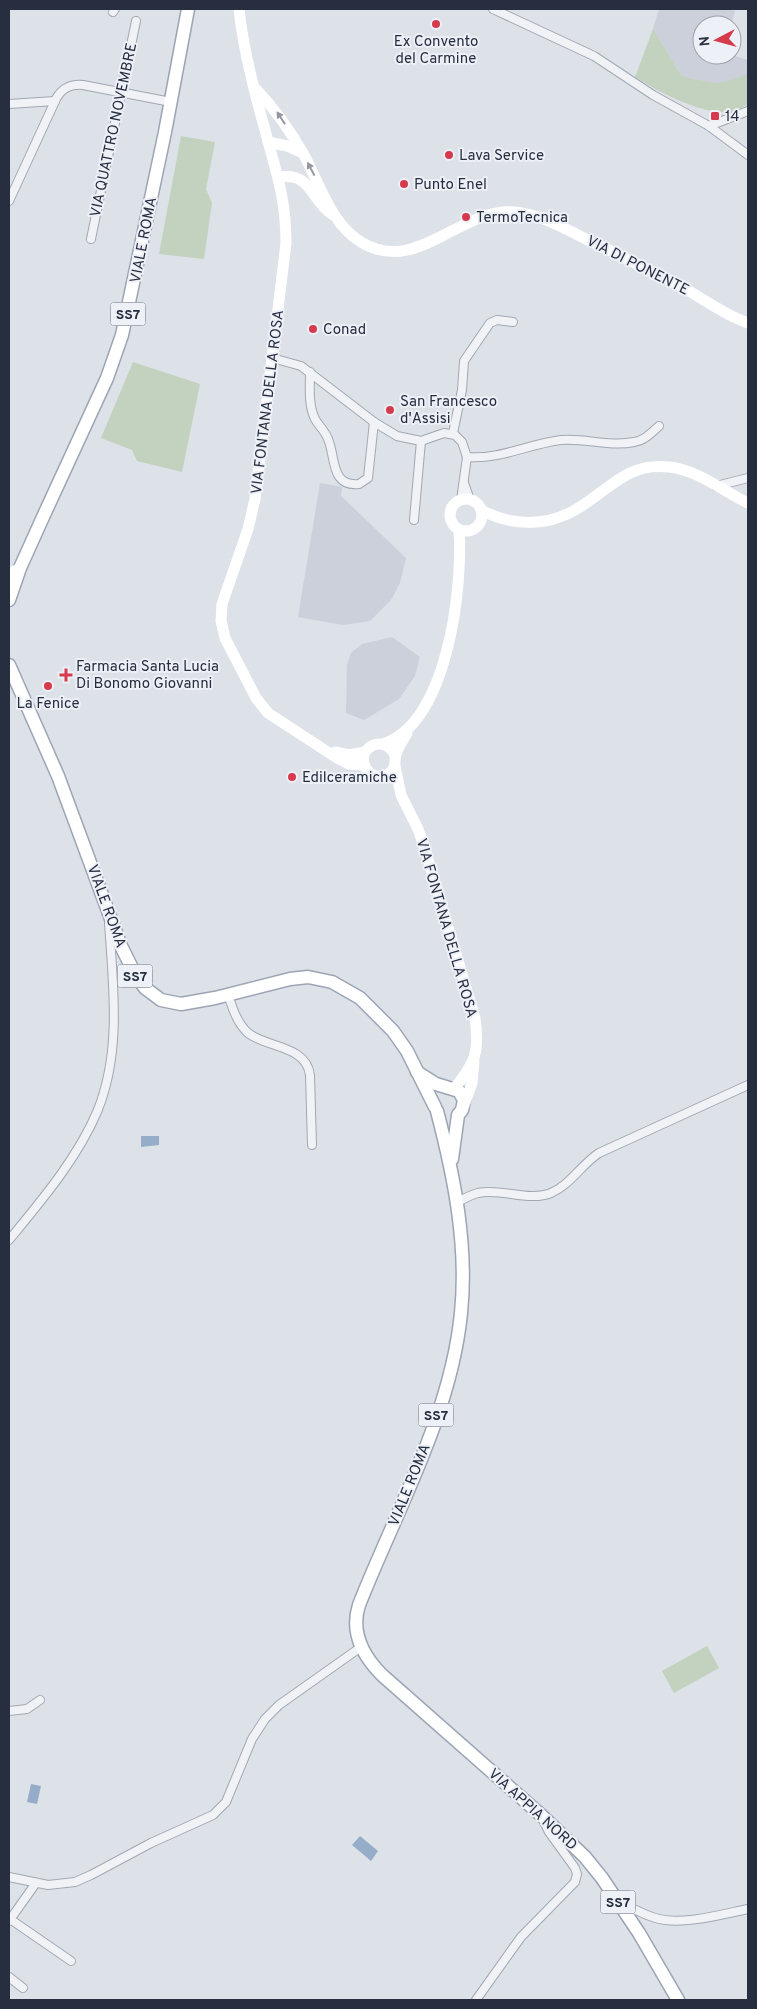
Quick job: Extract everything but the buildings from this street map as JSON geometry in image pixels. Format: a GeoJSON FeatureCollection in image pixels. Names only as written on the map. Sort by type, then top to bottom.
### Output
{"type":"FeatureCollection","features":[{"type":"Feature","properties":{"kind":"main road","name":"VIALE ROMA"},"geometry":{"type":"LineString","coordinates":[[9,600],[20,568],[107,378],[119,346],[133,293],[188,9]]}},
{"type":"Feature","properties":{"kind":"main road","name":"VIA FONTANA DELLA ROSA"},"geometry":{"type":"LineString","coordinates":[[239,9],[253,87],[279,177],[285,205],[286,243],[253,511],[224,595],[221,621],[227,642],[260,704],[278,721],[349,764],[363,765]]}},
{"type":"Feature","properties":{"kind":"main road","name":"VIA DI PONENTE"},"geometry":{"type":"LineString","coordinates":[[253,87],[276,110],[303,153],[345,230],[374,248],[389,252],[416,247],[495,213],[513,212],[532,215],[549,221],[676,284],[728,315],[748,323]]}},
{"type":"Feature","properties":{"kind":"main road"},"geometry":{"type":"LineString","coordinates":[[268,142],[287,146],[303,153]]}},
{"type":"Feature","properties":{"kind":"main road","name":"VIA DI PONENTE"},"geometry":{"type":"LineString","coordinates":[[279,177],[290,176],[304,181],[324,208],[336,216]]}},
{"type":"Feature","properties":{"kind":"main road"},"geometry":{"type":"LineString","coordinates":[[515,522],[493,517],[466,500],[453,507],[450,517],[454,526],[469,529],[515,522],[547,520],[567,514],[631,471],[648,467],[675,468],[748,503]]}},
{"type":"Feature","properties":{"kind":"main road"},"geometry":{"type":"LineString","coordinates":[[409,729],[392,741],[384,744],[373,744],[364,752],[363,765],[365,770],[373,776],[388,774],[409,729],[427,701],[440,672],[447,652],[455,608],[460,547],[469,529],[481,520],[481,510]]}},
{"type":"Feature","properties":{"kind":"main road"},"geometry":{"type":"LineString","coordinates":[[9,574],[20,568]]}},
{"type":"Feature","properties":{"kind":"main road","name":"VIALE ROMA"},"geometry":{"type":"LineString","coordinates":[[9,665],[58,776],[108,911],[132,969],[141,984],[153,996],[169,1003],[181,1004],[303,977],[332,982],[355,994],[381,1017],[393,1031],[407,1051],[436,1109],[452,1175],[460,1228],[462,1284],[460,1322],[453,1359],[434,1422],[358,1608],[355,1625],[360,1645]]}},
{"type":"Feature","properties":{"kind":"main road"},"geometry":{"type":"LineString","coordinates":[[384,744],[392,750],[395,760]]}},
{"type":"Feature","properties":{"kind":"main road","name":"VIA FONTANA DELLA ROSA"},"geometry":{"type":"LineString","coordinates":[[326,750],[349,755],[364,752]]}},
{"type":"Feature","properties":{"kind":"main road","name":"VIA FONTANA DELLA ROSA"},"geometry":{"type":"LineString","coordinates":[[395,760],[400,795],[422,841],[470,998],[476,1025],[472,1083],[461,1110]]}},
{"type":"Feature","properties":{"kind":"main road","name":"VIA FONTANA DELLA ROSA"},"geometry":{"type":"LineString","coordinates":[[373,776],[388,783],[400,795]]}},
{"type":"Feature","properties":{"kind":"main road"},"geometry":{"type":"LineString","coordinates":[[415,1070],[436,1084],[452,1088],[462,1095],[461,1110],[450,1118],[444,1117],[436,1109],[437,1094],[452,1088],[474,1060]]}},
{"type":"Feature","properties":{"kind":"main road","name":"VIALE ROMA"},"geometry":{"type":"LineString","coordinates":[[452,1175],[461,1110]]}},
{"type":"Feature","properties":{"kind":"main road","name":"VIA APPIA NORD"},"geometry":{"type":"LineString","coordinates":[[360,1645],[372,1664],[387,1679],[542,1816],[585,1857],[651,1952],[678,2000]]}},
{"type":"Feature","properties":{"kind":"street"},"geometry":{"type":"LineString","coordinates":[[493,9],[586,51],[653,95],[710,126],[748,155]]}},
{"type":"Feature","properties":{"kind":"street","name":"VIA QUATTRO NOVEMBRE"},"geometry":{"type":"LineString","coordinates":[[91,239],[136,21]]}},
{"type":"Feature","properties":{"kind":"street"},"geometry":{"type":"LineString","coordinates":[[9,201],[55,101],[64,89],[73,84],[121,91],[171,102]]}},
{"type":"Feature","properties":{"kind":"street"},"geometry":{"type":"LineString","coordinates":[[9,104],[55,101]]}},
{"type":"Feature","properties":{"kind":"street"},"geometry":{"type":"LineString","coordinates":[[710,126],[748,111]]}},
{"type":"Feature","properties":{"kind":"street"},"geometry":{"type":"LineString","coordinates":[[718,132],[729,120]]}},
{"type":"Feature","properties":{"kind":"street"},"geometry":{"type":"LineString","coordinates":[[453,433],[462,390],[462,367],[464,361],[490,323],[497,320],[513,322]]}},
{"type":"Feature","properties":{"kind":"street"},"geometry":{"type":"LineString","coordinates":[[272,358],[295,364],[310,372],[374,422],[397,436],[422,441],[442,434],[453,433]]}},
{"type":"Feature","properties":{"kind":"street"},"geometry":{"type":"LineString","coordinates":[[310,372],[310,397],[313,414],[328,438],[337,475],[346,482],[359,484],[368,478],[374,422]]}},
{"type":"Feature","properties":{"kind":"street"},"geometry":{"type":"LineString","coordinates":[[466,457],[490,458],[534,445],[564,440],[631,443],[643,440],[660,426]]}},
{"type":"Feature","properties":{"kind":"street"},"geometry":{"type":"LineString","coordinates":[[453,433],[462,442],[466,457],[464,483],[466,500]]}},
{"type":"Feature","properties":{"kind":"street"},"geometry":{"type":"LineString","coordinates":[[414,520],[422,441]]}},
{"type":"Feature","properties":{"kind":"street"},"geometry":{"type":"LineString","coordinates":[[716,486],[748,478]]}},
{"type":"Feature","properties":{"kind":"street"},"geometry":{"type":"LineString","coordinates":[[9,1240],[44,1196],[80,1144],[92,1123],[103,1095],[111,1057],[114,1021],[108,911]]}},
{"type":"Feature","properties":{"kind":"street"},"geometry":{"type":"LineString","coordinates":[[228,995],[238,1020],[249,1033],[289,1051],[306,1063],[310,1075],[312,1145]]}},
{"type":"Feature","properties":{"kind":"street"},"geometry":{"type":"LineString","coordinates":[[456,1203],[482,1192],[534,1195],[552,1192],[563,1185],[590,1159],[604,1150],[748,1085]]}},
{"type":"Feature","properties":{"kind":"street"},"geometry":{"type":"LineString","coordinates":[[9,1877],[36,1883],[60,1884],[83,1879],[150,1843],[213,1815],[226,1802],[252,1739],[265,1719],[276,1708],[360,1645]]}},
{"type":"Feature","properties":{"kind":"street"},"geometry":{"type":"LineString","coordinates":[[9,1711],[27,1709],[40,1700]]}},
{"type":"Feature","properties":{"kind":"street"},"geometry":{"type":"LineString","coordinates":[[476,2000],[521,1937],[575,1882],[577,1874],[575,1868],[549,1832],[542,1816]]}},
{"type":"Feature","properties":{"kind":"street"},"geometry":{"type":"LineString","coordinates":[[36,1883],[10,1920],[72,1962]]}},
{"type":"Feature","properties":{"kind":"street"},"geometry":{"type":"LineString","coordinates":[[618,1902],[651,1917],[666,1920],[693,1919],[748,1909]]}},
{"type":"Feature","properties":{"kind":"street"},"geometry":{"type":"LineString","coordinates":[[9,1977],[22,1988]]}},
{"type":"Feature","properties":{"kind":"shaded area"},"geometry":{"type":"Polygon","coordinates":[[[659,9],[725,9],[735,11],[734,15],[692,15],[692,65],[742,65],[742,58],[748,60],[748,73],[731,81],[710,84],[681,75],[653,29],[659,9]]]}},
{"type":"Feature","properties":{"kind":"shaded area"},"geometry":{"type":"Polygon","coordinates":[[[320,483],[342,487],[341,496],[406,558],[400,583],[391,600],[370,621],[343,625],[298,617],[320,483]]]}},
{"type":"Feature","properties":{"kind":"shaded area"},"geometry":{"type":"Polygon","coordinates":[[[392,637],[420,657],[415,676],[399,699],[364,720],[346,713],[347,665],[351,653],[362,644],[392,637]]]}},
{"type":"Feature","properties":{"kind":"green space"},"geometry":{"type":"Polygon","coordinates":[[[653,29],[681,75],[715,83],[748,73],[748,104],[730,112],[707,110],[681,101],[635,77],[653,29]]]}},
{"type":"Feature","properties":{"kind":"green space"},"geometry":{"type":"Polygon","coordinates":[[[181,136],[215,142],[206,189],[212,203],[204,259],[159,254],[181,136]]]}},
{"type":"Feature","properties":{"kind":"green space"},"geometry":{"type":"Polygon","coordinates":[[[133,362],[200,384],[182,472],[137,461],[132,450],[101,438],[133,362]]]}},
{"type":"Feature","properties":{"kind":"green space"},"geometry":{"type":"Polygon","coordinates":[[[707,1646],[719,1668],[674,1693],[662,1671],[707,1646]]]}},
{"type":"Feature","properties":{"kind":"water"},"geometry":{"type":"Polygon","coordinates":[[[141,1136],[159,1136],[159,1145],[141,1147],[141,1136]]]}},
{"type":"Feature","properties":{"kind":"water"},"geometry":{"type":"Polygon","coordinates":[[[31,1784],[41,1786],[37,1804],[27,1802],[31,1784]]]}},
{"type":"Feature","properties":{"kind":"water"},"geometry":{"type":"Polygon","coordinates":[[[360,1836],[378,1851],[371,1861],[352,1845],[360,1836]]]}},
{"type":"Feature","properties":{"kind":"place","name":"Ex Convento del Carmine"},"geometry":{"type":"Point","coordinates":[436,24]}},
{"type":"Feature","properties":{"kind":"place","name":"14"},"geometry":{"type":"Point","coordinates":[715,116]}},
{"type":"Feature","properties":{"kind":"place","name":"Lava Service"},"geometry":{"type":"Point","coordinates":[449,155]}},
{"type":"Feature","properties":{"kind":"place","name":"Punto Enel"},"geometry":{"type":"Point","coordinates":[404,184]}},
{"type":"Feature","properties":{"kind":"place","name":"TermoTecnica"},"geometry":{"type":"Point","coordinates":[466,217]}},
{"type":"Feature","properties":{"kind":"place","name":"Conad"},"geometry":{"type":"Point","coordinates":[313,329]}},
{"type":"Feature","properties":{"kind":"place","name":"San Francesco d'Assisi"},"geometry":{"type":"Point","coordinates":[390,410]}},
{"type":"Feature","properties":{"kind":"place","name":"Farmacia Santa Lucia Di Bonomo Giovanni"},"geometry":{"type":"Point","coordinates":[66,675]}},
{"type":"Feature","properties":{"kind":"place","name":"La Fenice"},"geometry":{"type":"Point","coordinates":[48,686]}},
{"type":"Feature","properties":{"kind":"place","name":"Edilceramiche"},"geometry":{"type":"Point","coordinates":[292,777]}}]}
